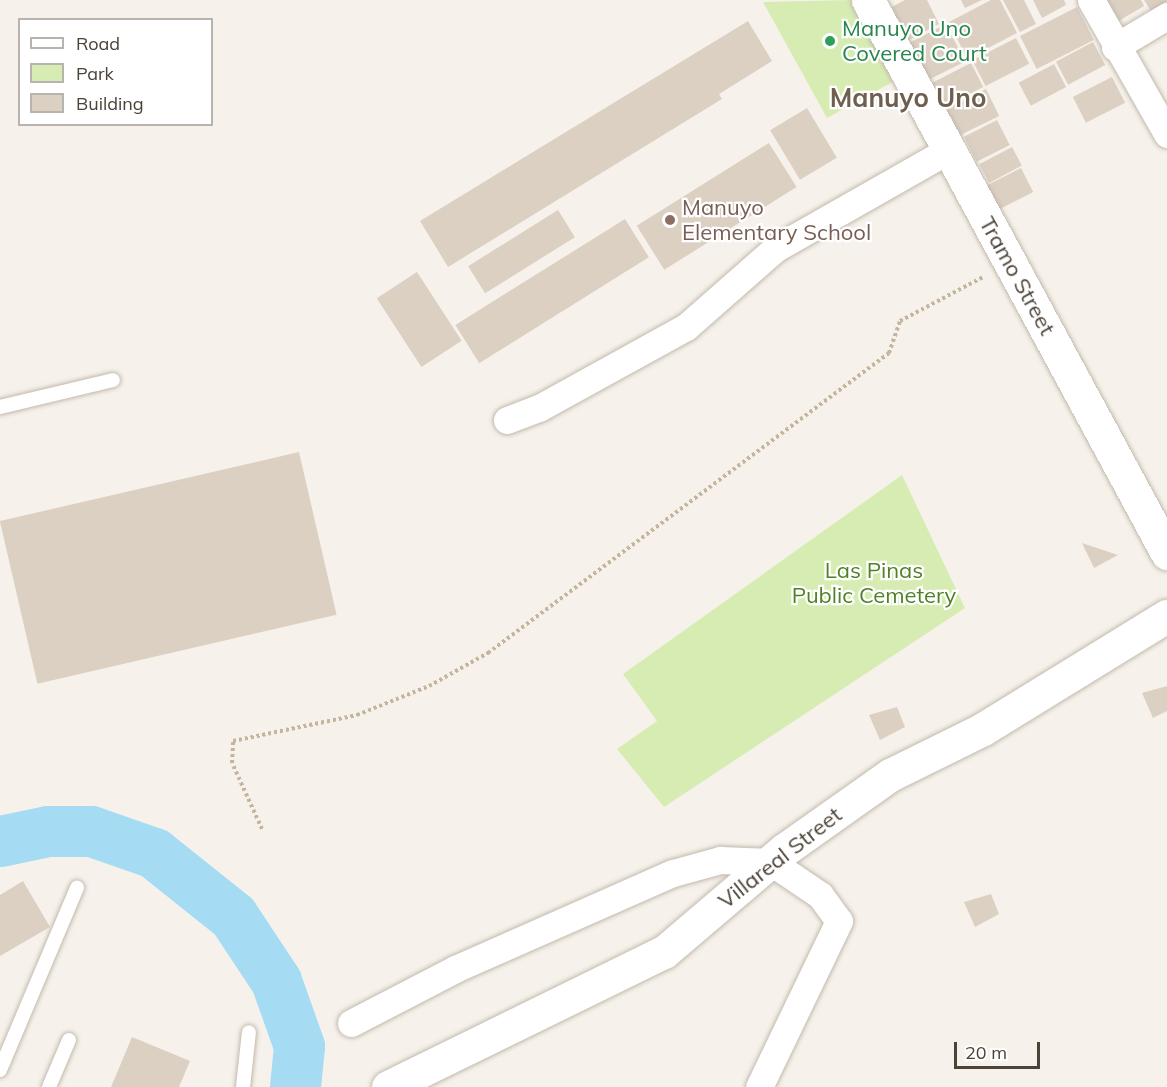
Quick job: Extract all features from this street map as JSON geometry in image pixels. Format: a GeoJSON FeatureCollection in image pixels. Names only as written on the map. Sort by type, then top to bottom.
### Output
{"type":"FeatureCollection","features":[{"type":"Feature","properties":{"kind":"street","name":"Tramo Street"},"geometry":{"type":"LineString","coordinates":[[868,0],[947,151],[1011,263],[1167,553]]}},
{"type":"Feature","properties":{"kind":"street"},"geometry":{"type":"LineString","coordinates":[[1091,0],[1115,47],[1167,134]]}},
{"type":"Feature","properties":{"kind":"street"},"geometry":{"type":"LineString","coordinates":[[1115,47],[1167,16]]}},
{"type":"Feature","properties":{"kind":"street"},"geometry":{"type":"LineString","coordinates":[[507,420],[539,408],[686,327],[776,248],[947,151]]}},
{"type":"Feature","properties":{"kind":"street","name":"Villareal Street"},"geometry":{"type":"LineString","coordinates":[[387,1087],[664,952],[771,862],[890,775],[983,729],[1167,616]]}},
{"type":"Feature","properties":{"kind":"street"},"geometry":{"type":"LineString","coordinates":[[351,1023],[475,960],[673,873],[720,860],[771,862],[820,895],[839,921],[759,1087]]}},
{"type":"Feature","properties":{"kind":"lane"},"geometry":{"type":"LineString","coordinates":[[0,407],[113,380]]}},
{"type":"Feature","properties":{"kind":"lane"},"geometry":{"type":"LineString","coordinates":[[0,1070],[6,1041],[77,888]]}},
{"type":"Feature","properties":{"kind":"lane"},"geometry":{"type":"LineString","coordinates":[[243,1087],[249,1032]]}},
{"type":"Feature","properties":{"kind":"lane"},"geometry":{"type":"LineString","coordinates":[[49,1087],[69,1040]]}},
{"type":"Feature","properties":{"kind":"path"},"geometry":{"type":"LineString","coordinates":[[262,829],[232,763],[233,741],[357,715],[429,686],[488,653],[889,353],[900,321],[1011,263]]}},
{"type":"Feature","properties":{"kind":"green space","name":"Manuyo Uno Covered Court"},"geometry":{"type":"Polygon","coordinates":[[[853,0],[896,80],[827,118],[763,2],[853,0]]]}},
{"type":"Feature","properties":{"kind":"green space","name":"Las Pinas Public Cemetery"},"geometry":{"type":"Polygon","coordinates":[[[902,475],[965,608],[664,807],[617,749],[657,721],[623,674],[902,475]]]}},
{"type":"Feature","properties":{"kind":"building"},"geometry":{"type":"Polygon","coordinates":[[[905,0],[927,0],[939,24],[903,43],[886,10],[905,0]]]}},
{"type":"Feature","properties":{"kind":"building"},"geometry":{"type":"Polygon","coordinates":[[[961,0],[982,0],[965,8],[961,0]]]}},
{"type":"Feature","properties":{"kind":"building"},"geometry":{"type":"Polygon","coordinates":[[[991,0],[1000,0],[1017,33],[967,59],[949,22],[991,0]]]}},
{"type":"Feature","properties":{"kind":"building"},"geometry":{"type":"Polygon","coordinates":[[[1003,0],[1024,0],[1036,24],[1020,32],[1003,0]]]}},
{"type":"Feature","properties":{"kind":"building"},"geometry":{"type":"Polygon","coordinates":[[[1033,0],[1064,0],[1066,5],[1042,18],[1033,0]]]}},
{"type":"Feature","properties":{"kind":"building"},"geometry":{"type":"Polygon","coordinates":[[[1104,0],[1141,0],[1144,6],[1117,22],[1104,0]]]}},
{"type":"Feature","properties":{"kind":"building"},"geometry":{"type":"Polygon","coordinates":[[[1144,0],[1167,0],[1167,1],[1151,11],[1144,0]]]}},
{"type":"Feature","properties":{"kind":"building"},"geometry":{"type":"Polygon","coordinates":[[[1077,7],[1094,40],[1037,69],[1020,36],[1077,7]]]}},
{"type":"Feature","properties":{"kind":"building"},"geometry":{"type":"Polygon","coordinates":[[[748,21],[772,61],[719,94],[722,99],[448,267],[420,221],[748,21]]]}},
{"type":"Feature","properties":{"kind":"building"},"geometry":{"type":"Polygon","coordinates":[[[946,24],[965,61],[925,82],[906,44],[946,24]]]}},
{"type":"Feature","properties":{"kind":"building"},"geometry":{"type":"Polygon","coordinates":[[[1016,38],[1029,64],[986,86],[972,60],[1016,38]]]}},
{"type":"Feature","properties":{"kind":"building"},"geometry":{"type":"Polygon","coordinates":[[[1093,42],[1105,65],[1068,85],[1056,62],[1093,42]]]}},
{"type":"Feature","properties":{"kind":"building"},"geometry":{"type":"Polygon","coordinates":[[[971,63],[983,87],[943,107],[931,83],[971,63]]]}},
{"type":"Feature","properties":{"kind":"building"},"geometry":{"type":"Polygon","coordinates":[[[1054,64],[1066,87],[1031,106],[1019,83],[1054,64]]]}},
{"type":"Feature","properties":{"kind":"building"},"geometry":{"type":"Polygon","coordinates":[[[1112,77],[1125,103],[1086,123],[1073,97],[1112,77]]]}},
{"type":"Feature","properties":{"kind":"building"},"geometry":{"type":"Polygon","coordinates":[[[986,89],[999,116],[959,136],[946,109],[986,89]]]}},
{"type":"Feature","properties":{"kind":"building"},"geometry":{"type":"Polygon","coordinates":[[[807,108],[837,158],[800,180],[770,130],[807,108]]]}},
{"type":"Feature","properties":{"kind":"building"},"geometry":{"type":"Polygon","coordinates":[[[997,120],[1010,145],[977,162],[964,137],[997,120]]]}},
{"type":"Feature","properties":{"kind":"building"},"geometry":{"type":"Polygon","coordinates":[[[769,143],[797,187],[664,270],[637,226],[769,143]]]}},
{"type":"Feature","properties":{"kind":"building"},"geometry":{"type":"Polygon","coordinates":[[[1012,147],[1022,166],[989,183],[979,164],[1012,147]]]}},
{"type":"Feature","properties":{"kind":"building"},"geometry":{"type":"Polygon","coordinates":[[[1021,168],[1033,192],[996,211],[984,187],[1021,168]]]}},
{"type":"Feature","properties":{"kind":"building"},"geometry":{"type":"Polygon","coordinates":[[[558,210],[575,237],[485,293],[468,266],[558,210]]]}},
{"type":"Feature","properties":{"kind":"building"},"geometry":{"type":"Polygon","coordinates":[[[625,219],[649,257],[479,363],[455,325],[625,219]]]}},
{"type":"Feature","properties":{"kind":"building"},"geometry":{"type":"Polygon","coordinates":[[[417,272],[462,341],[421,367],[377,298],[417,272]]]}},
{"type":"Feature","properties":{"kind":"building"},"geometry":{"type":"Polygon","coordinates":[[[299,452],[337,615],[37,684],[0,521],[299,452]]]}},
{"type":"Feature","properties":{"kind":"building"},"geometry":{"type":"Polygon","coordinates":[[[1082,543],[1118,555],[1094,568],[1082,543]]]}},
{"type":"Feature","properties":{"kind":"building"},"geometry":{"type":"Polygon","coordinates":[[[1167,686],[1167,711],[1153,718],[1142,693],[1167,686]]]}},
{"type":"Feature","properties":{"kind":"building"},"geometry":{"type":"Polygon","coordinates":[[[897,707],[905,727],[880,740],[869,715],[897,707]]]}},
{"type":"Feature","properties":{"kind":"building"},"geometry":{"type":"Polygon","coordinates":[[[23,881],[50,927],[0,956],[0,895],[23,881]]]}},
{"type":"Feature","properties":{"kind":"building"},"geometry":{"type":"Polygon","coordinates":[[[991,894],[999,914],[975,927],[964,902],[991,894]]]}},
{"type":"Feature","properties":{"kind":"building"},"geometry":{"type":"Polygon","coordinates":[[[132,1037],[190,1061],[179,1087],[111,1087],[132,1037]]]}},
{"type":"Feature","properties":{"kind":"waterway"},"geometry":{"type":"LineString","coordinates":[[0,841],[48,831],[91,831],[154,853],[233,916],[276,981],[299,1046],[295,1087]]}},
{"type":"Feature","properties":{"kind":"place","name":"Manuyo Uno Covered Court"},"geometry":{"type":"Point","coordinates":[830,41]}},
{"type":"Feature","properties":{"kind":"place","name":"Manuyo Elementary School"},"geometry":{"type":"Point","coordinates":[670,220]}},
{"type":"Feature","properties":{"kind":"district","name":"Manuyo Uno"},"geometry":{"type":"Point","coordinates":[908,98]}}]}
